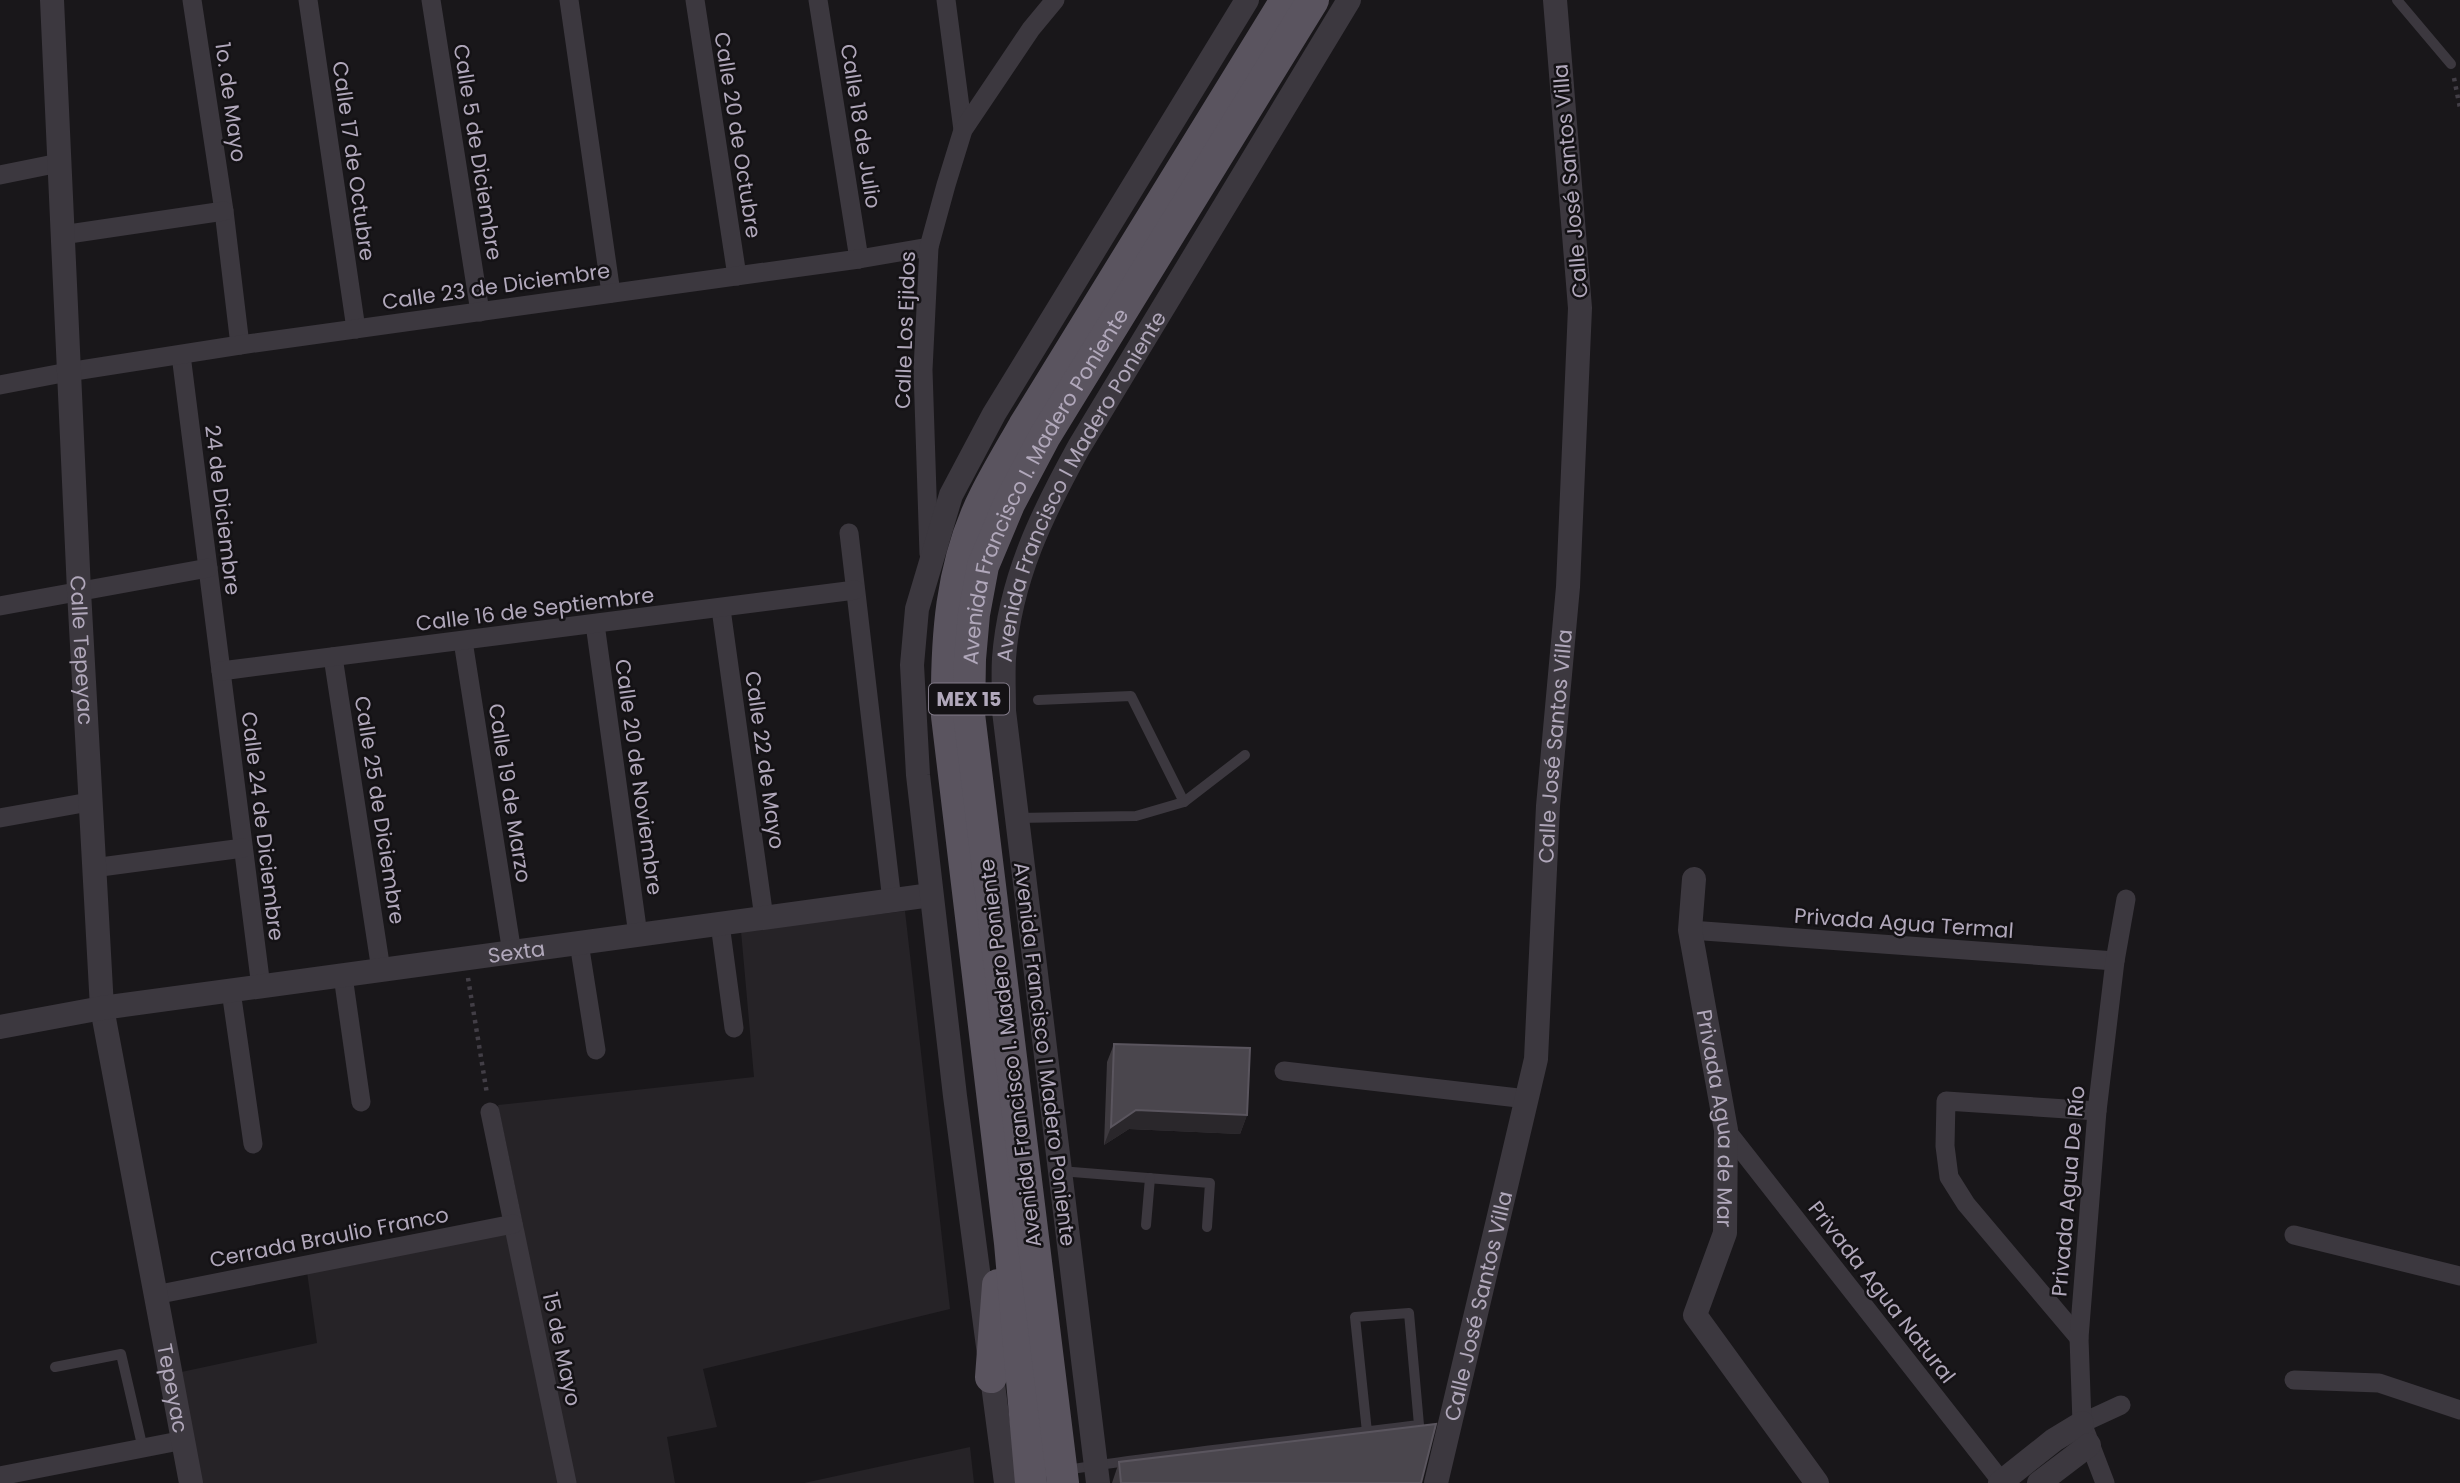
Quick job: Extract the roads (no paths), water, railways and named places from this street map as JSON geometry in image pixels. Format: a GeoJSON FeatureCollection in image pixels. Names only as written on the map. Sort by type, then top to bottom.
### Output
{"type":"FeatureCollection","features":[{"type":"Feature","properties":{"kind":"main road","name":"Avenida Francisco I. Madero Poniente"},"geometry":{"type":"LineString","coordinates":[[1040,1477],[947,716],[946,662],[950,613],[959,564],[984,498],[1024,426],[1286,0]]}},
{"type":"Feature","properties":{"kind":"main road","name":"Avenida Francisco I. Madero Poniente"},"geometry":{"type":"LineString","coordinates":[[1040,1477],[969,714],[974,614],[983,566],[1009,504],[1045,436],[1313,0]]}},
{"type":"Feature","properties":{"kind":"main road"},"geometry":{"type":"LineString","coordinates":[[992,1377],[999,1282],[1010,1243]]}},
{"type":"Feature","properties":{"kind":"street","name":"Calle Tepeyac"},"geometry":{"type":"LineString","coordinates":[[52,0],[89,802],[102,1008],[155,1295]]}},
{"type":"Feature","properties":{"kind":"street","name":"1o. de Mayo"},"geometry":{"type":"LineString","coordinates":[[192,0],[224,211],[240,345]]}},
{"type":"Feature","properties":{"kind":"street","name":"Calle 17 de Octubre"},"geometry":{"type":"LineString","coordinates":[[308,0],[356,329]]}},
{"type":"Feature","properties":{"kind":"street","name":"Calle 5 de Diciembre"},"geometry":{"type":"LineString","coordinates":[[431,0],[480,312]]}},
{"type":"Feature","properties":{"kind":"street"},"geometry":{"type":"LineString","coordinates":[[569,0],[611,293]]}},
{"type":"Feature","properties":{"kind":"street","name":"Calle 20 de Octubre"},"geometry":{"type":"LineString","coordinates":[[695,0],[737,276]]}},
{"type":"Feature","properties":{"kind":"street","name":"Calle 18 de Julio"},"geometry":{"type":"LineString","coordinates":[[818,0],[859,259]]}},
{"type":"Feature","properties":{"kind":"street"},"geometry":{"type":"LineString","coordinates":[[946,0],[963,130]]}},
{"type":"Feature","properties":{"kind":"street","name":"Calle Los Ejidos"},"geometry":{"type":"LineString","coordinates":[[930,569],[923,370],[929,247],[963,130],[1031,29],[1055,0]]}},
{"type":"Feature","properties":{"kind":"street"},"geometry":{"type":"LineString","coordinates":[[1040,1477],[992,1377],[918,775],[912,665],[917,609],[951,495],[993,414],[1247,0]]}},
{"type":"Feature","properties":{"kind":"street","name":"Avenida Francisco I Madero Poniente"},"geometry":{"type":"LineString","coordinates":[[1097,1474],[1004,711],[1004,658],[1010,615],[1022,567],[1046,507],[1079,447],[1349,0]]}},
{"type":"Feature","properties":{"kind":"street","name":"Calle José Santos Villa"},"geometry":{"type":"LineString","coordinates":[[1436,1483],[1536,1059],[1548,806],[1568,587],[1580,308],[1555,0]]}},
{"type":"Feature","properties":{"kind":"street"},"geometry":{"type":"LineString","coordinates":[[0,175],[59,163]]}},
{"type":"Feature","properties":{"kind":"street"},"geometry":{"type":"LineString","coordinates":[[62,235],[224,211]]}},
{"type":"Feature","properties":{"kind":"street","name":"Calle 23 de Diciembre"},"geometry":{"type":"LineString","coordinates":[[0,386],[68,372],[240,345],[929,247]]}},
{"type":"Feature","properties":{"kind":"street","name":"24 de Diciembre"},"geometry":{"type":"LineString","coordinates":[[181,355],[220,671]]}},
{"type":"Feature","properties":{"kind":"street"},"geometry":{"type":"LineString","coordinates":[[849,533],[892,901]]}},
{"type":"Feature","properties":{"kind":"street"},"geometry":{"type":"LineString","coordinates":[[0,606],[208,568]]}},
{"type":"Feature","properties":{"kind":"street","name":"Calle 16 de Septiembre"},"geometry":{"type":"LineString","coordinates":[[220,671],[855,590]]}},
{"type":"Feature","properties":{"kind":"street","name":"Calle 22 de Mayo"},"geometry":{"type":"LineString","coordinates":[[721,609],[764,918]]}},
{"type":"Feature","properties":{"kind":"street","name":"Calle 20 de Noviembre"},"geometry":{"type":"LineString","coordinates":[[596,624],[638,935]]}},
{"type":"Feature","properties":{"kind":"street","name":"Calle 19 de Marzo"},"geometry":{"type":"LineString","coordinates":[[463,641],[512,953]]}},
{"type":"Feature","properties":{"kind":"street","name":"Calle 25 de Diciembre"},"geometry":{"type":"LineString","coordinates":[[333,657],[381,970]]}},
{"type":"Feature","properties":{"kind":"street","name":"Calle 24 de Diciembre"},"geometry":{"type":"LineString","coordinates":[[220,671],[261,987]]}},
{"type":"Feature","properties":{"kind":"street"},"geometry":{"type":"LineString","coordinates":[[0,818],[89,802]]}},
{"type":"Feature","properties":{"kind":"street"},"geometry":{"type":"LineString","coordinates":[[93,868],[243,848]]}},
{"type":"Feature","properties":{"kind":"street","name":"Privada Agua de Mar"},"geometry":{"type":"LineString","coordinates":[[1694,878],[1690,930],[1726,1130],[1725,1233],[1695,1315],[1817,1483]]}},
{"type":"Feature","properties":{"kind":"street","name":"Sexta"},"geometry":{"type":"LineString","coordinates":[[0,1027],[102,1008],[931,895]]}},
{"type":"Feature","properties":{"kind":"street","name":"Privada Agua De Río"},"geometry":{"type":"LineString","coordinates":[[2105,1483],[2086,1434],[2079,1338],[2097,1111],[2115,961],[2126,900]]}},
{"type":"Feature","properties":{"kind":"street"},"geometry":{"type":"LineString","coordinates":[[720,924],[734,1028]]}},
{"type":"Feature","properties":{"kind":"street","name":"Privada Agua Termal"},"geometry":{"type":"LineString","coordinates":[[1690,930],[2115,961]]}},
{"type":"Feature","properties":{"kind":"street"},"geometry":{"type":"LineString","coordinates":[[579,943],[596,1050]]}},
{"type":"Feature","properties":{"kind":"street"},"geometry":{"type":"LineString","coordinates":[[343,976],[361,1102]]}},
{"type":"Feature","properties":{"kind":"street"},"geometry":{"type":"LineString","coordinates":[[230,991],[253,1144]]}},
{"type":"Feature","properties":{"kind":"street"},"geometry":{"type":"LineString","coordinates":[[1284,1071],[1527,1099]]}},
{"type":"Feature","properties":{"kind":"street"},"geometry":{"type":"LineString","coordinates":[[2079,1338],[1966,1204],[1949,1177],[1945,1146],[1946,1101],[2097,1111]]}},
{"type":"Feature","properties":{"kind":"street","name":"15 de Mayo"},"geometry":{"type":"LineString","coordinates":[[490,1112],[567,1483]]}},
{"type":"Feature","properties":{"kind":"street","name":"Privada Agua Natural"},"geometry":{"type":"LineString","coordinates":[[1726,1130],[2001,1482]]}},
{"type":"Feature","properties":{"kind":"street","name":"Cerrada Braulio Franco"},"geometry":{"type":"LineString","coordinates":[[155,1295],[513,1224]]}},
{"type":"Feature","properties":{"kind":"street"},"geometry":{"type":"LineString","coordinates":[[2294,1235],[2460,1276]]}},
{"type":"Feature","properties":{"kind":"street","name":"Tepeyac"},"geometry":{"type":"LineString","coordinates":[[155,1295],[191,1483]]}},
{"type":"Feature","properties":{"kind":"street"},"geometry":{"type":"LineString","coordinates":[[2294,1380],[2379,1383],[2460,1410]]}},
{"type":"Feature","properties":{"kind":"street"},"geometry":{"type":"LineString","coordinates":[[2039,1483],[2086,1434],[2121,1405]]}},
{"type":"Feature","properties":{"kind":"street"},"geometry":{"type":"LineString","coordinates":[[2001,1482],[2054,1440],[2086,1434]]}},
{"type":"Feature","properties":{"kind":"street"},"geometry":{"type":"LineString","coordinates":[[0,1476],[184,1440]]}},
{"type":"Feature","properties":{"kind":"lane"},"geometry":{"type":"LineString","coordinates":[[2397,0],[2451,64]]}},
{"type":"Feature","properties":{"kind":"lane"},"geometry":{"type":"LineString","coordinates":[[1038,700],[1131,696],[1184,802]]}},
{"type":"Feature","properties":{"kind":"lane"},"geometry":{"type":"LineString","coordinates":[[1016,818],[1136,816],[1184,802],[1245,755]]}},
{"type":"Feature","properties":{"kind":"lane"},"geometry":{"type":"LineString","coordinates":[[1060,1171],[1210,1183],[1207,1227]]}},
{"type":"Feature","properties":{"kind":"lane"},"geometry":{"type":"LineString","coordinates":[[1146,1225],[1150,1178]]}},
{"type":"Feature","properties":{"kind":"lane"},"geometry":{"type":"LineString","coordinates":[[1040,1477],[1097,1474],[1419,1425],[1409,1313],[1355,1317],[1367,1432]]}},
{"type":"Feature","properties":{"kind":"lane"},"geometry":{"type":"LineString","coordinates":[[55,1367],[121,1354],[143,1449]]}}]}
